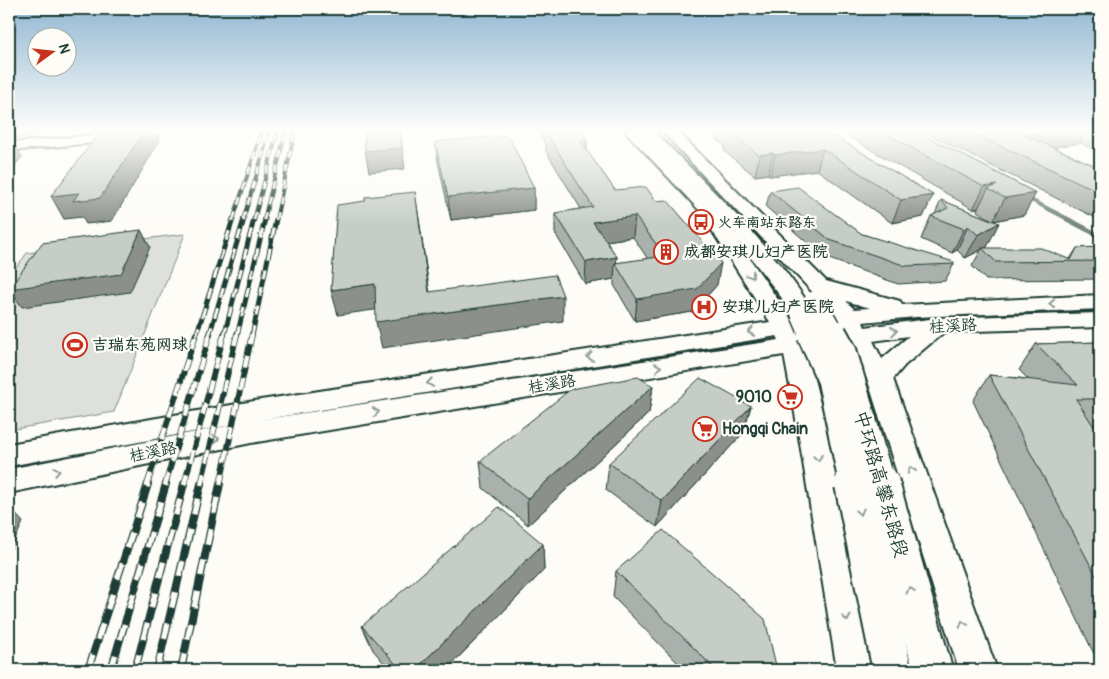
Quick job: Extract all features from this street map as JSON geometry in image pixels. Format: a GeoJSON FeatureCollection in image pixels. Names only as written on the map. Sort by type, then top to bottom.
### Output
{"type":"FeatureCollection","features":[{"type":"Feature","properties":{"kind":"main road"},"geometry":{"type":"LineString","coordinates":[[662,162],[706,207],[803,315],[854,326],[879,378],[978,670]]}},
{"type":"Feature","properties":{"kind":"main road"},"geometry":{"type":"LineString","coordinates":[[674,162],[748,241],[792,295],[803,315]]}},
{"type":"Feature","properties":{"kind":"main road"},"geometry":{"type":"LineString","coordinates":[[687,162],[764,239],[803,315],[812,429],[857,670]]}},
{"type":"Feature","properties":{"kind":"main road"},"geometry":{"type":"LineString","coordinates":[[691,162],[803,315]]}},
{"type":"Feature","properties":{"kind":"main road"},"geometry":{"type":"LineString","coordinates":[[803,315],[873,302],[916,310]]}},
{"type":"Feature","properties":{"kind":"main road","name":"桂溪路"},"geometry":{"type":"LineString","coordinates":[[854,326],[916,310],[1100,302]]}},
{"type":"Feature","properties":{"kind":"main road","name":"桂溪路"},"geometry":{"type":"LineString","coordinates":[[9,481],[251,432],[803,315]]}},
{"type":"Feature","properties":{"kind":"main road","name":"桂溪路"},"geometry":{"type":"LineString","coordinates":[[9,455],[254,410],[803,315],[854,326],[1100,320]]}},
{"type":"Feature","properties":{"kind":"main road","name":"中环路高攀东路段"},"geometry":{"type":"LineString","coordinates":[[803,315],[832,379],[892,670]]}},
{"type":"Feature","properties":{"kind":"main road","name":"中环路高攀东路段"},"geometry":{"type":"LineString","coordinates":[[803,315],[842,352],[933,670]]}},
{"type":"Feature","properties":{"kind":"main road"},"geometry":{"type":"LineString","coordinates":[[879,378],[896,359],[938,325]]}},
{"type":"Feature","properties":{"kind":"shaded area","name":"吉瑞东苑网球"},"geometry":{"type":"Polygon","coordinates":[[[185,234],[114,412],[9,430],[9,277],[27,253],[185,234]]]}},
{"type":"Feature","properties":{"kind":"building"},"geometry":{"type":"Polygon","coordinates":[[[78,162],[124,162],[100,198],[73,201],[79,193],[51,196],[78,162]]]}},
{"type":"Feature","properties":{"kind":"building"},"geometry":{"type":"Polygon","coordinates":[[[440,162],[521,162],[534,188],[448,197],[440,162]]]}},
{"type":"Feature","properties":{"kind":"building"},"geometry":{"type":"Polygon","coordinates":[[[564,162],[595,162],[615,190],[646,187],[656,201],[667,200],[721,263],[697,289],[637,299],[615,263],[665,256],[635,216],[593,222],[617,257],[586,262],[555,213],[593,207],[564,162]]]}},
{"type":"Feature","properties":{"kind":"building"},"geometry":{"type":"Polygon","coordinates":[[[842,162],[877,162],[933,195],[901,200],[842,162]]]}},
{"type":"Feature","properties":{"kind":"building"},"geometry":{"type":"Polygon","coordinates":[[[937,162],[975,162],[1036,193],[1005,198],[988,189],[997,185],[984,187],[937,162]]]}},
{"type":"Feature","properties":{"kind":"building"},"geometry":{"type":"Polygon","coordinates":[[[1034,162],[1085,162],[1100,168],[1100,192],[1034,162]]]}},
{"type":"Feature","properties":{"kind":"building"},"geometry":{"type":"Polygon","coordinates":[[[798,187],[862,234],[954,262],[954,264],[906,266],[830,240],[770,191],[798,187]]]}},
{"type":"Feature","properties":{"kind":"building"},"geometry":{"type":"Polygon","coordinates":[[[415,192],[429,292],[555,275],[563,296],[376,322],[375,284],[331,290],[337,205],[365,201],[365,197],[415,192]]]}},
{"type":"Feature","properties":{"kind":"building"},"geometry":{"type":"Polygon","coordinates":[[[941,200],[999,223],[978,235],[968,226],[964,229],[931,216],[948,208],[941,200]]]}},
{"type":"Feature","properties":{"kind":"building"},"geometry":{"type":"Polygon","coordinates":[[[141,230],[121,274],[9,289],[42,243],[141,230]]]}},
{"type":"Feature","properties":{"kind":"building"},"geometry":{"type":"Polygon","coordinates":[[[1099,247],[1100,261],[996,262],[982,248],[1041,248],[1071,260],[1077,248],[1099,247]]]}},
{"type":"Feature","properties":{"kind":"building"},"geometry":{"type":"Polygon","coordinates":[[[1100,342],[1100,399],[1076,399],[1100,436],[1100,583],[989,375],[1078,385],[1036,344],[1100,342]]]}},
{"type":"Feature","properties":{"kind":"building"},"geometry":{"type":"Polygon","coordinates":[[[638,377],[653,386],[527,499],[480,461],[571,389],[638,377]]]}},
{"type":"Feature","properties":{"kind":"building"},"geometry":{"type":"Polygon","coordinates":[[[700,378],[751,406],[662,501],[609,463],[700,378]]]}},
{"type":"Feature","properties":{"kind":"building"},"geometry":{"type":"Polygon","coordinates":[[[499,507],[543,544],[415,670],[401,670],[362,626],[499,507]]]}},
{"type":"Feature","properties":{"kind":"building"},"geometry":{"type":"Polygon","coordinates":[[[663,530],[765,619],[777,670],[716,670],[616,571],[663,530]]]}},
{"type":"Feature","properties":{"kind":"waterway"},"geometry":{"type":"LineString","coordinates":[[1027,198],[1070,220]]}},
{"type":"Feature","properties":{"kind":"waterway"},"geometry":{"type":"LineString","coordinates":[[1067,219],[1100,236]]}},
{"type":"Feature","properties":{"kind":"railway"},"geometry":{"type":"LineString","coordinates":[[233,220],[252,162]]}},
{"type":"Feature","properties":{"kind":"railway"},"geometry":{"type":"LineString","coordinates":[[243,220],[260,162]]}},
{"type":"Feature","properties":{"kind":"railway"},"geometry":{"type":"LineString","coordinates":[[254,220],[270,162]]}},
{"type":"Feature","properties":{"kind":"railway"},"geometry":{"type":"LineString","coordinates":[[264,220],[278,162]]}},
{"type":"Feature","properties":{"kind":"railway"},"geometry":{"type":"LineString","coordinates":[[276,220],[288,162]]}},
{"type":"Feature","properties":{"kind":"railway"},"geometry":{"type":"LineString","coordinates":[[196,336],[233,219]]}},
{"type":"Feature","properties":{"kind":"railway"},"geometry":{"type":"LineString","coordinates":[[209,336],[244,219]]}},
{"type":"Feature","properties":{"kind":"railway"},"geometry":{"type":"LineString","coordinates":[[224,336],[254,219]]}},
{"type":"Feature","properties":{"kind":"railway"},"geometry":{"type":"LineString","coordinates":[[237,336],[265,219]]}},
{"type":"Feature","properties":{"kind":"railway"},"geometry":{"type":"LineString","coordinates":[[252,336],[276,219]]}},
{"type":"Feature","properties":{"kind":"railway"},"geometry":{"type":"LineString","coordinates":[[147,485],[196,334]]}},
{"type":"Feature","properties":{"kind":"railway"},"geometry":{"type":"LineString","coordinates":[[165,485],[210,334]]}},
{"type":"Feature","properties":{"kind":"railway"},"geometry":{"type":"LineString","coordinates":[[184,485],[224,334]]}},
{"type":"Feature","properties":{"kind":"railway"},"geometry":{"type":"LineString","coordinates":[[201,485],[237,334]]}},
{"type":"Feature","properties":{"kind":"railway"},"geometry":{"type":"LineString","coordinates":[[220,485],[252,334]]}},
{"type":"Feature","properties":{"kind":"railway"},"geometry":{"type":"LineString","coordinates":[[88,670],[148,484]]}},
{"type":"Feature","properties":{"kind":"railway"},"geometry":{"type":"LineString","coordinates":[[111,670],[166,484]]}},
{"type":"Feature","properties":{"kind":"railway"},"geometry":{"type":"LineString","coordinates":[[135,670],[184,484]]}},
{"type":"Feature","properties":{"kind":"railway"},"geometry":{"type":"LineString","coordinates":[[157,670],[201,484]]}},
{"type":"Feature","properties":{"kind":"railway"},"geometry":{"type":"LineString","coordinates":[[181,670],[220,484]]}},
{"type":"Feature","properties":{"kind":"place","name":"火车南站东路东"},"geometry":{"type":"Point","coordinates":[701,222]}},
{"type":"Feature","properties":{"kind":"place","name":"成都安琪儿妇产医院"},"geometry":{"type":"Point","coordinates":[666,252]}},
{"type":"Feature","properties":{"kind":"place","name":"安琪儿妇产医院"},"geometry":{"type":"Point","coordinates":[704,307]}},
{"type":"Feature","properties":{"kind":"place","name":"吉瑞东苑网球"},"geometry":{"type":"Point","coordinates":[75,345]}},
{"type":"Feature","properties":{"kind":"place","name":"9010"},"geometry":{"type":"Point","coordinates":[790,397]}},
{"type":"Feature","properties":{"kind":"place","name":"Hongqi Chain"},"geometry":{"type":"Point","coordinates":[705,429]}}]}
